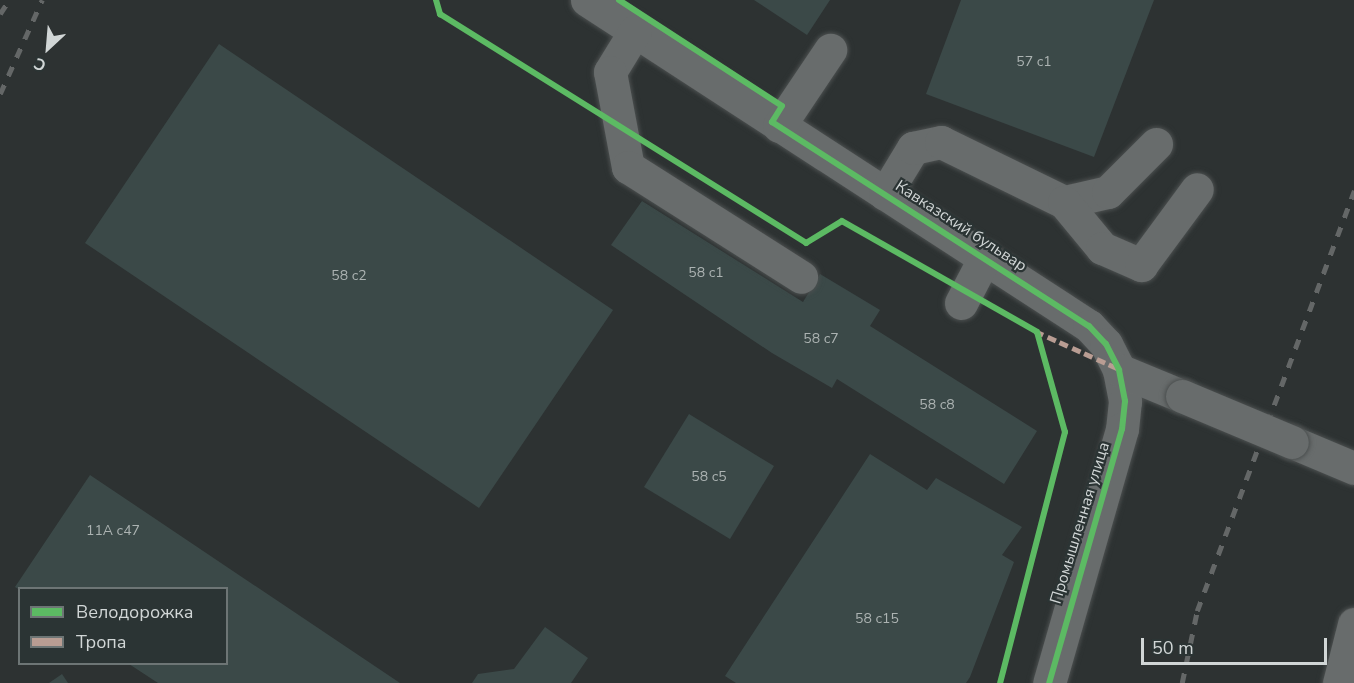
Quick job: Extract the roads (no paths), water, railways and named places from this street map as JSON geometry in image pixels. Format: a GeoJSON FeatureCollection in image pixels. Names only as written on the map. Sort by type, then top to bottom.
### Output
{"type":"FeatureCollection","features":[{"type":"Feature","properties":{"kind":"street","name":"Кавказский бульвар"},"geometry":{"type":"LineString","coordinates":[[587,0],[1089,326],[1106,344],[1119,370]]}},
{"type":"Feature","properties":{"kind":"street"},"geometry":{"type":"LineString","coordinates":[[635,31],[610,72],[628,167],[801,276]]}},
{"type":"Feature","properties":{"kind":"street"},"geometry":{"type":"LineString","coordinates":[[779,126],[830,50]]}},
{"type":"Feature","properties":{"kind":"street"},"geometry":{"type":"LineString","coordinates":[[885,194],[914,148],[941,142],[1064,202],[1102,248],[1141,265],[1197,189]]}},
{"type":"Feature","properties":{"kind":"street"},"geometry":{"type":"LineString","coordinates":[[1064,202],[1108,192],[1156,144]]}},
{"type":"Feature","properties":{"kind":"street"},"geometry":{"type":"LineString","coordinates":[[960,303],[985,257]]}},
{"type":"Feature","properties":{"kind":"street"},"geometry":{"type":"LineString","coordinates":[[1119,370],[1354,468]]}},
{"type":"Feature","properties":{"kind":"street","name":"Промышленная улица"},"geometry":{"type":"LineString","coordinates":[[1049,683],[1122,429],[1125,401],[1119,370]]}},
{"type":"Feature","properties":{"kind":"street"},"geometry":{"type":"LineString","coordinates":[[1339,683],[1354,624]]}},
{"type":"Feature","properties":{"kind":"railway"},"geometry":{"type":"LineString","coordinates":[[0,14],[9,0]]}},
{"type":"Feature","properties":{"kind":"railway"},"geometry":{"type":"LineString","coordinates":[[0,94],[42,0]]}},
{"type":"Feature","properties":{"kind":"railway"},"geometry":{"type":"LineString","coordinates":[[1182,683],[1197,611],[1354,190]]}}]}
